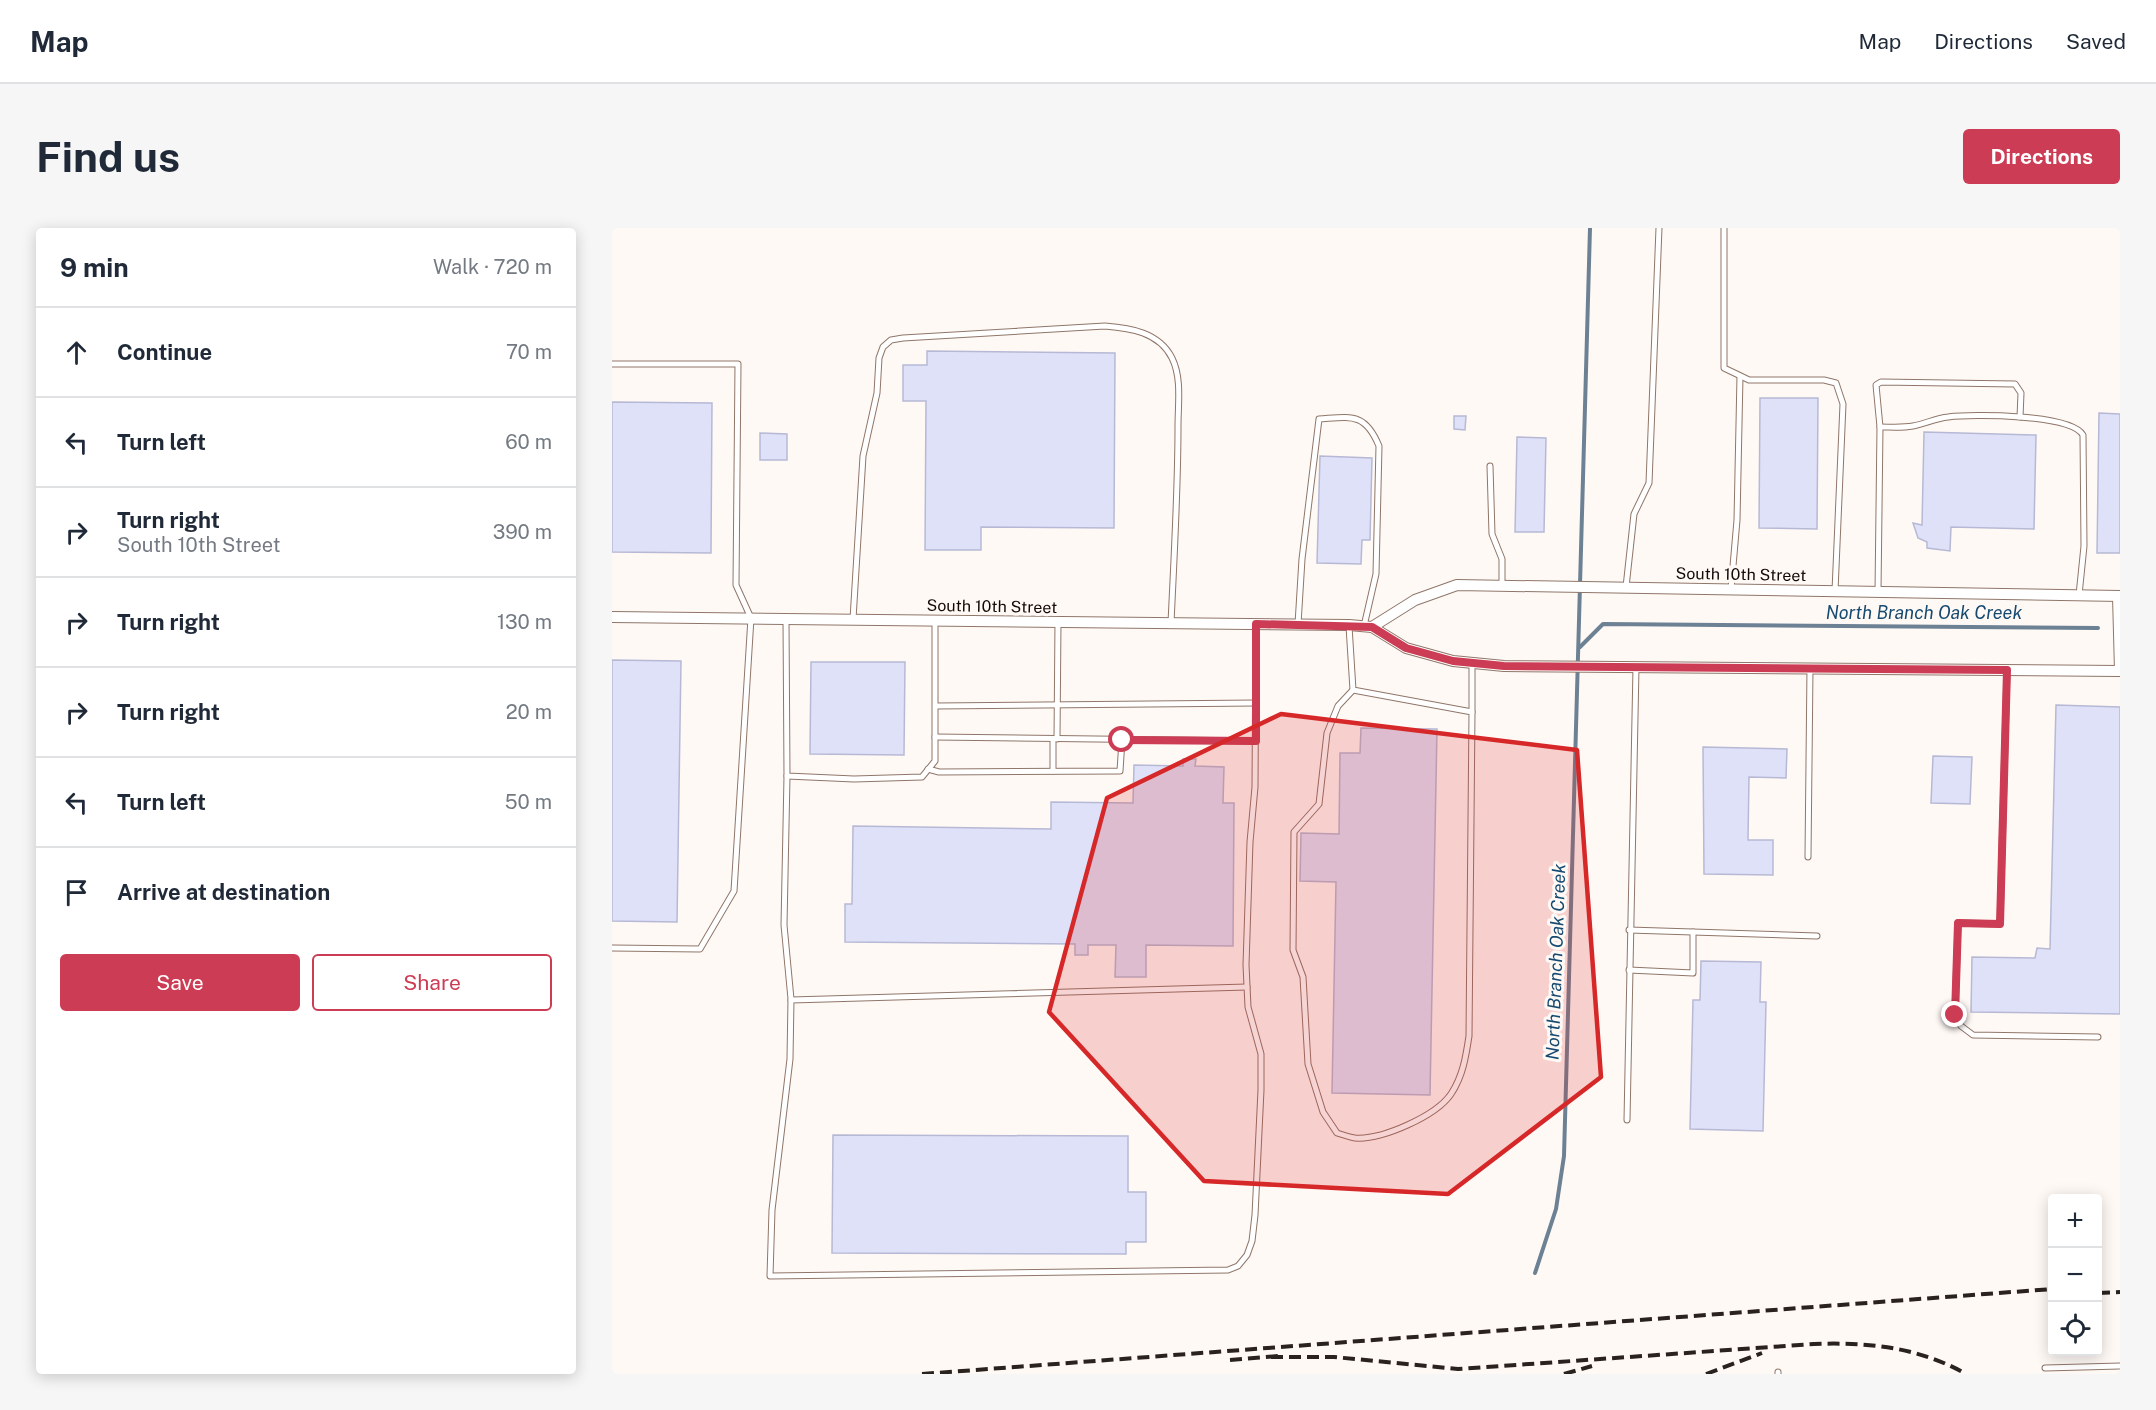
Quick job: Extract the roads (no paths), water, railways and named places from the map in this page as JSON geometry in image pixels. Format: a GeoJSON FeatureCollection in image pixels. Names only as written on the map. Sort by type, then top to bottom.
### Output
{"type":"FeatureCollection","features":[{"type":"Feature","properties":{"kind":"street","name":"South 10th Street"},"geometry":{"type":"LineString","coordinates":[[1368,626],[1415,600],[1457,585],[2119,596]]}},
{"type":"Feature","properties":{"kind":"street"},"geometry":{"type":"LineString","coordinates":[[2119,596],[2120,670]]}},
{"type":"Feature","properties":{"kind":"street","name":"South 10th Street"},"geometry":{"type":"LineString","coordinates":[[612,617],[1349,625],[1368,626],[1406,648],[1453,661],[1504,666],[2120,670]]}},
{"type":"Feature","properties":{"kind":"lane"},"geometry":{"type":"LineString","coordinates":[[1626,587],[1634,514],[1648,483],[1659,228]]}},
{"type":"Feature","properties":{"kind":"lane"},"geometry":{"type":"LineString","coordinates":[[1724,228],[1724,368],[1749,380],[1824,380],[1836,383],[1843,404],[1835,591]]}},
{"type":"Feature","properties":{"kind":"lane"},"geometry":{"type":"LineString","coordinates":[[853,619],[863,456],[877,393],[879,358],[883,347],[891,340],[903,338],[1105,326],[1130,328],[1152,337],[1172,358],[1178,381],[1178,467],[1171,623]]}},
{"type":"Feature","properties":{"kind":"lane"},"geometry":{"type":"LineString","coordinates":[[612,364],[738,364],[736,585],[751,618],[734,891],[700,949],[612,948]]}},
{"type":"Feature","properties":{"kind":"lane"},"geometry":{"type":"LineString","coordinates":[[1731,589],[1737,520],[1740,376]]}},
{"type":"Feature","properties":{"kind":"lane"},"geometry":{"type":"LineString","coordinates":[[1878,592],[1880,427],[1876,385],[1881,382],[2015,384],[2022,393],[2020,417]]}},
{"type":"Feature","properties":{"kind":"lane"},"geometry":{"type":"LineString","coordinates":[[1298,624],[1302,559],[1319,419],[1348,417],[1363,420],[1373,432],[1379,446],[1376,574],[1368,626]]}},
{"type":"Feature","properties":{"kind":"lane"},"geometry":{"type":"LineString","coordinates":[[1880,427],[1910,427],[1947,417],[2020,417],[2044,418],[2079,429],[2083,435],[2084,546],[2079,595]]}},
{"type":"Feature","properties":{"kind":"lane"},"geometry":{"type":"LineString","coordinates":[[1490,466],[1492,534],[1502,559],[1502,585]]}},
{"type":"Feature","properties":{"kind":"lane"},"geometry":{"type":"LineString","coordinates":[[786,618],[787,776],[784,925],[791,1000],[790,1059],[772,1210],[770,1276],[1228,1270],[1238,1266],[1246,1255],[1256,1215],[1262,1054],[1248,1006],[1247,987],[1250,842],[1256,741],[1256,624]]}},
{"type":"Feature","properties":{"kind":"lane"},"geometry":{"type":"LineString","coordinates":[[787,776],[854,779],[922,777],[935,761],[935,620]]}},
{"type":"Feature","properties":{"kind":"lane"},"geometry":{"type":"LineString","coordinates":[[1053,771],[1058,621]]}},
{"type":"Feature","properties":{"kind":"lane"},"geometry":{"type":"LineString","coordinates":[[1349,625],[1353,690],[1338,706],[1327,733],[1319,804],[1294,832],[1293,950],[1303,977],[1308,1064],[1323,1112],[1337,1133],[1356,1138],[1398,1130],[1428,1113],[1450,1095],[1465,1065],[1469,1036],[1472,663]]}},
{"type":"Feature","properties":{"kind":"lane"},"geometry":{"type":"LineString","coordinates":[[1627,1120],[1636,667]]}},
{"type":"Feature","properties":{"kind":"lane"},"geometry":{"type":"LineString","coordinates":[[1808,857],[1810,668]]}},
{"type":"Feature","properties":{"kind":"lane"},"geometry":{"type":"LineString","coordinates":[[2007,670],[2000,924],[1958,923],[1955,1015],[1961,1026],[1973,1035],[2098,1037]]}},
{"type":"Feature","properties":{"kind":"lane"},"geometry":{"type":"LineString","coordinates":[[1353,690],[1472,712]]}},
{"type":"Feature","properties":{"kind":"lane"},"geometry":{"type":"LineString","coordinates":[[936,706],[1256,703]]}},
{"type":"Feature","properties":{"kind":"lane"},"geometry":{"type":"LineString","coordinates":[[935,737],[1256,741]]}},
{"type":"Feature","properties":{"kind":"lane"},"geometry":{"type":"LineString","coordinates":[[928,769],[939,772],[1120,771],[1122,740]]}},
{"type":"Feature","properties":{"kind":"lane"},"geometry":{"type":"LineString","coordinates":[[1629,930],[1817,936]]}},
{"type":"Feature","properties":{"kind":"lane"},"geometry":{"type":"LineString","coordinates":[[1629,970],[1693,973],[1693,932]]}},
{"type":"Feature","properties":{"kind":"lane"},"geometry":{"type":"LineString","coordinates":[[791,1000],[1247,987]]}},
{"type":"Feature","properties":{"kind":"lane"},"geometry":{"type":"LineString","coordinates":[[2045,1368],[2120,1366]]}},
{"type":"Feature","properties":{"kind":"waterway","name":"North Branch Oak Creek"},"geometry":{"type":"LineString","coordinates":[[1535,1273],[1556,1209],[1564,1156],[1590,228]]}},
{"type":"Feature","properties":{"kind":"waterway","name":"North Branch Oak Creek"},"geometry":{"type":"LineString","coordinates":[[1580,647],[1603,624],[2098,628]]}},
{"type":"Feature","properties":{"kind":"railway"},"geometry":{"type":"LineString","coordinates":[[922,1374],[2048,1289]]}},
{"type":"Feature","properties":{"kind":"railway"},"geometry":{"type":"LineString","coordinates":[[2102,1293],[2120,1292]]}},
{"type":"Feature","properties":{"kind":"railway"},"geometry":{"type":"LineString","coordinates":[[1271,1357],[1334,1357],[1458,1369],[1814,1344],[1854,1344],[1911,1352],[1966,1374]]}},
{"type":"Feature","properties":{"kind":"railway"},"geometry":{"type":"LineString","coordinates":[[1706,1374],[1762,1353]]}},
{"type":"Feature","properties":{"kind":"railway"},"geometry":{"type":"LineString","coordinates":[[1230,1360],[1278,1356]]}},
{"type":"Feature","properties":{"kind":"railway"},"geometry":{"type":"LineString","coordinates":[[1564,1374],[1592,1366]]}}]}
